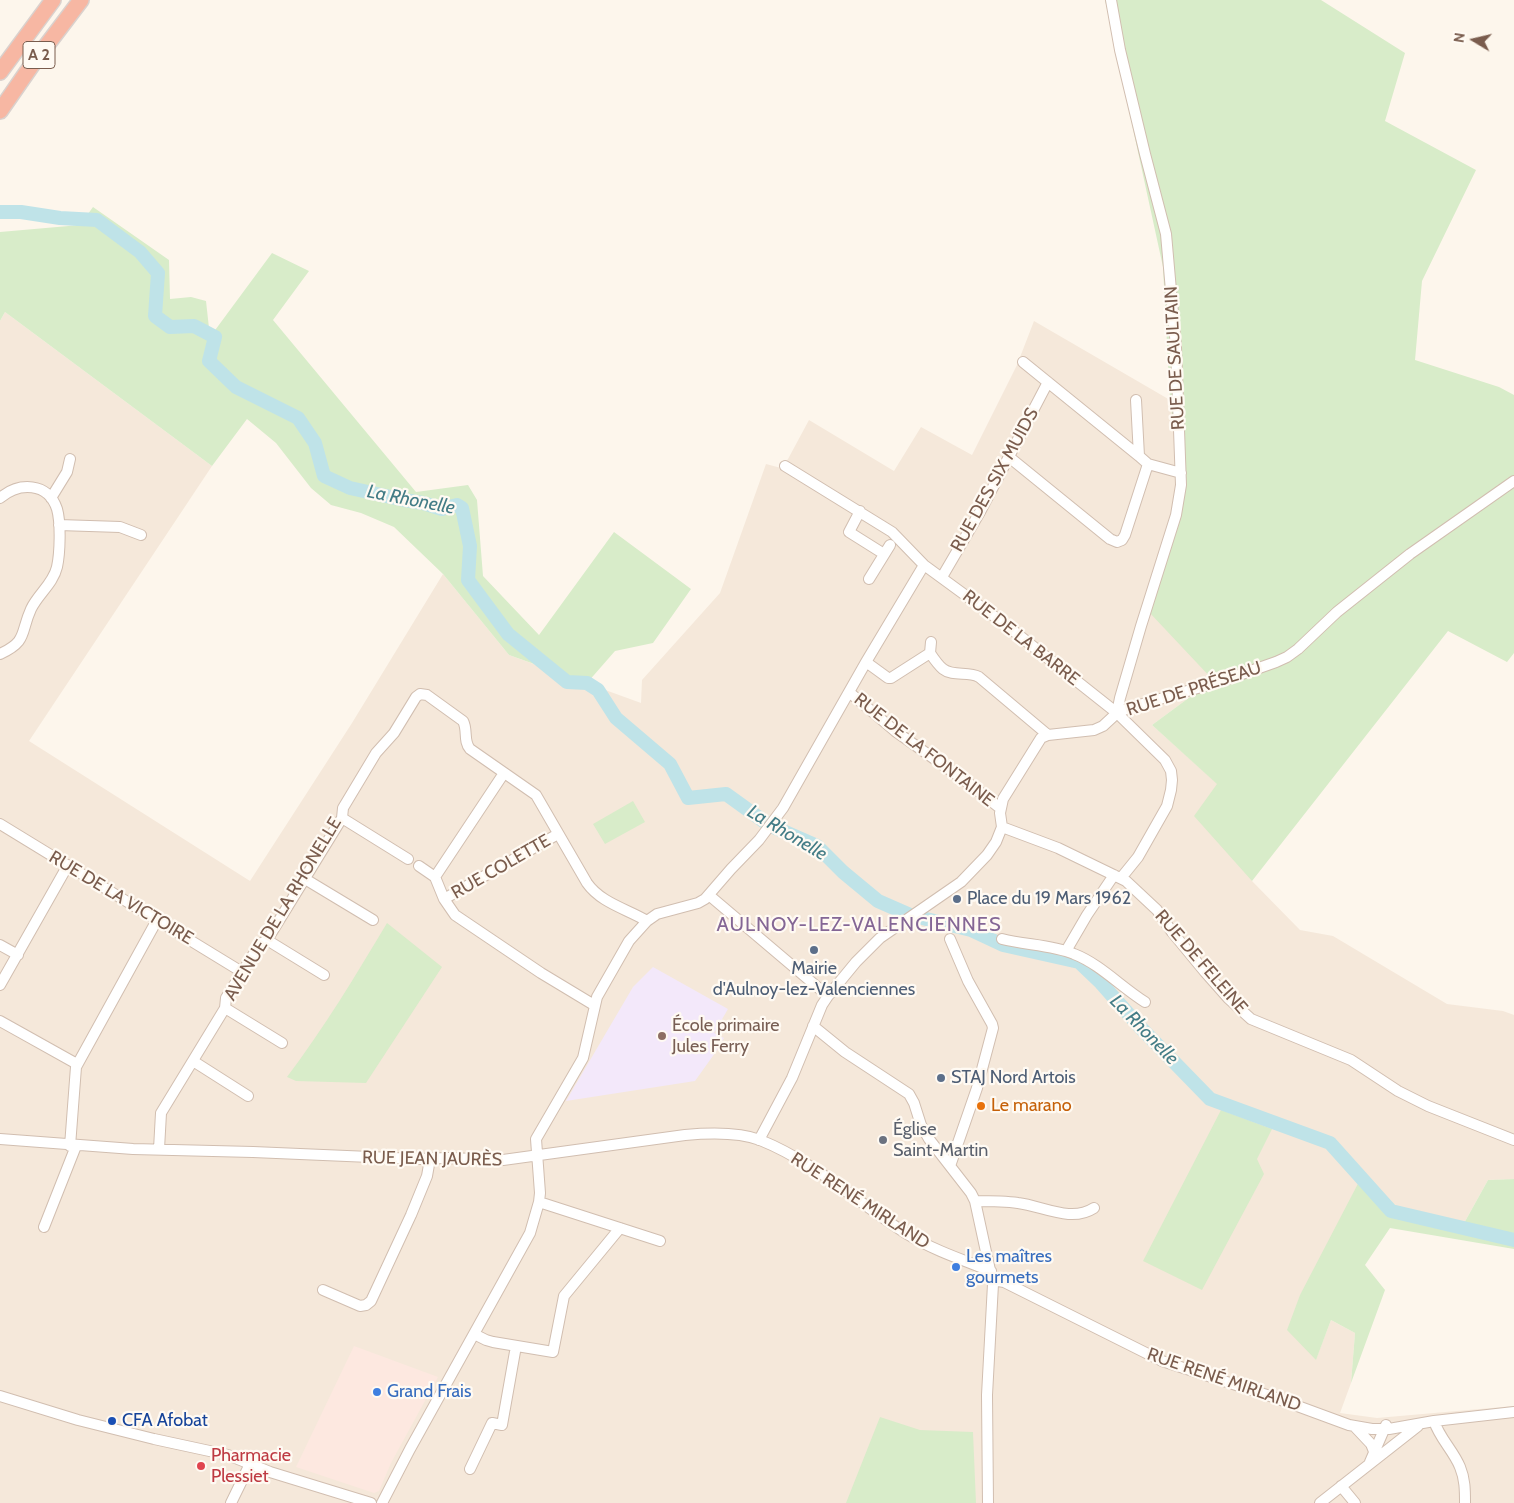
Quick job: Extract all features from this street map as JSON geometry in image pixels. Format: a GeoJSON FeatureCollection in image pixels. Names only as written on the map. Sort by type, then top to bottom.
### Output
{"type":"FeatureCollection","features":[{"type":"Feature","properties":{"kind":"highway"},"geometry":{"type":"LineString","coordinates":[[0,60],[42,0]]}},
{"type":"Feature","properties":{"kind":"highway","name":"A 2"},"geometry":{"type":"LineString","coordinates":[[0,72],[53,0]]}},
{"type":"Feature","properties":{"kind":"highway","name":"A 2"},"geometry":{"type":"LineString","coordinates":[[0,111],[38,56],[81,0]]}},
{"type":"Feature","properties":{"kind":"street","name":"RUE DE SAULTAIN"},"geometry":{"type":"LineString","coordinates":[[1111,0],[1120,50],[1144,154],[1166,234],[1176,347],[1181,473],[1181,490],[1176,516],[1129,665],[1117,713]]}},
{"type":"Feature","properties":{"kind":"street"},"geometry":{"type":"LineString","coordinates":[[1023,362],[1148,464],[1181,473]]}},
{"type":"Feature","properties":{"kind":"street","name":"RUE DES SIX MUIDS"},"geometry":{"type":"LineString","coordinates":[[942,577],[1009,458],[1048,382]]}},
{"type":"Feature","properties":{"kind":"street"},"geometry":{"type":"LineString","coordinates":[[1136,400],[1139,456]]}},
{"type":"Feature","properties":{"kind":"street"},"geometry":{"type":"LineString","coordinates":[[1009,458],[1110,539],[1120,541],[1125,535],[1148,464]]}},
{"type":"Feature","properties":{"kind":"street"},"geometry":{"type":"LineString","coordinates":[[51,498],[67,472],[70,460]]}},
{"type":"Feature","properties":{"kind":"street","name":"RUE DE LA BARRE"},"geometry":{"type":"LineString","coordinates":[[785,466],[860,511],[896,536],[924,565],[1006,625],[1117,713]]}},
{"type":"Feature","properties":{"kind":"street","name":"RUE DE PRÉSEAU"},"geometry":{"type":"LineString","coordinates":[[1048,735],[1094,730],[1103,726],[1117,713],[1135,706],[1225,680],[1287,657],[1338,612],[1410,554],[1514,481]]}},
{"type":"Feature","properties":{"kind":"street"},"geometry":{"type":"LineString","coordinates":[[0,498],[11,490],[26,487],[42,491],[51,498],[56,509],[59,525],[58,563],[54,577],[32,608],[20,640],[12,648],[0,654]]}},
{"type":"Feature","properties":{"kind":"street"},"geometry":{"type":"LineString","coordinates":[[860,511],[849,532],[887,550],[869,579]]}},
{"type":"Feature","properties":{"kind":"street"},"geometry":{"type":"LineString","coordinates":[[59,525],[120,527],[141,535]]}},
{"type":"Feature","properties":{"kind":"street"},"geometry":{"type":"LineString","coordinates":[[382,1503],[527,1239],[539,1202],[540,1187],[536,1142],[539,1132],[584,1055],[597,997],[629,941],[647,921],[657,914],[698,903],[710,896],[731,868],[765,832],[792,793],[866,662],[924,565]]}},
{"type":"Feature","properties":{"kind":"street"},"geometry":{"type":"LineString","coordinates":[[759,1140],[792,1078],[813,1026],[828,996],[865,952],[884,935],[961,882],[971,873],[993,846],[1002,827],[1000,808],[1005,796],[1040,740],[1048,735],[979,677],[971,674],[950,673],[941,668],[930,653],[932,642]]}},
{"type":"Feature","properties":{"kind":"street"},"geometry":{"type":"LineString","coordinates":[[866,662],[888,678],[891,678],[930,653]]}},
{"type":"Feature","properties":{"kind":"street","name":"RUE DE LA FONTAINE"},"geometry":{"type":"LineString","coordinates":[[849,692],[896,730],[1000,808]]}},
{"type":"Feature","properties":{"kind":"street","name":"AVENUE DE LA RHONELLE"},"geometry":{"type":"LineString","coordinates":[[159,1149],[161,1113],[225,1008],[226,998],[260,944],[267,940],[342,818],[342,808],[379,750],[394,733],[416,697],[420,694],[427,695],[462,721],[465,726],[467,745],[470,749],[504,773]]}},
{"type":"Feature","properties":{"kind":"street"},"geometry":{"type":"LineString","coordinates":[[1066,951],[1087,915],[1117,877],[1138,858],[1165,811],[1170,796],[1172,780],[1169,767],[1162,757],[1117,713]]}},
{"type":"Feature","properties":{"kind":"street"},"geometry":{"type":"LineString","coordinates":[[435,877],[504,773],[536,795],[587,884],[617,906],[647,921]]}},
{"type":"Feature","properties":{"kind":"street"},"geometry":{"type":"LineString","coordinates":[[342,818],[408,859]]}},
{"type":"Feature","properties":{"kind":"street","name":"RUE DE LA VICTOIRE"},"geometry":{"type":"LineString","coordinates":[[0,824],[242,972]]}},
{"type":"Feature","properties":{"kind":"street","name":"RUE DE FELEINE"},"geometry":{"type":"LineString","coordinates":[[1002,827],[1058,848],[1133,887],[1157,910],[1198,963],[1228,998],[1248,1017],[1348,1058],[1398,1092],[1428,1106],[1514,1140]]}},
{"type":"Feature","properties":{"kind":"street","name":"RUE COLETTE"},"geometry":{"type":"LineString","coordinates":[[444,899],[558,834]]}},
{"type":"Feature","properties":{"kind":"street"},"geometry":{"type":"LineString","coordinates":[[0,985],[68,865]]}},
{"type":"Feature","properties":{"kind":"street"},"geometry":{"type":"LineString","coordinates":[[419,866],[435,877],[444,899],[457,917],[594,1006]]}},
{"type":"Feature","properties":{"kind":"street"},"geometry":{"type":"LineString","coordinates":[[304,879],[374,920]]}},
{"type":"Feature","properties":{"kind":"street"},"geometry":{"type":"LineString","coordinates":[[710,896],[828,996]]}},
{"type":"Feature","properties":{"kind":"street"},"geometry":{"type":"LineString","coordinates":[[44,1227],[73,1146],[75,1069],[157,920]]}},
{"type":"Feature","properties":{"kind":"street"},"geometry":{"type":"LineString","coordinates":[[950,939],[968,982],[993,1026],[979,1083],[950,1166]]}},
{"type":"Feature","properties":{"kind":"street"},"geometry":{"type":"LineString","coordinates":[[1002,939],[1078,955],[1145,1002]]}},
{"type":"Feature","properties":{"kind":"street"},"geometry":{"type":"LineString","coordinates":[[267,940],[324,975]]}},
{"type":"Feature","properties":{"kind":"street"},"geometry":{"type":"LineString","coordinates":[[0,945],[18,955]]}},
{"type":"Feature","properties":{"kind":"street"},"geometry":{"type":"LineString","coordinates":[[225,1008],[282,1043]]}},
{"type":"Feature","properties":{"kind":"street"},"geometry":{"type":"LineString","coordinates":[[0,1021],[77,1064]]}},
{"type":"Feature","properties":{"kind":"street"},"geometry":{"type":"LineString","coordinates":[[813,1026],[845,1052],[909,1094],[926,1135],[971,1193],[975,1201],[992,1275],[987,1386],[988,1503]]}},
{"type":"Feature","properties":{"kind":"street"},"geometry":{"type":"LineString","coordinates":[[192,1061],[248,1096]]}},
{"type":"Feature","properties":{"kind":"street","name":"RUE JEAN JAURÈS"},"geometry":{"type":"LineString","coordinates":[[0,1139],[102,1148],[298,1153],[340,1157],[503,1160],[692,1134],[718,1134],[759,1140]]}},
{"type":"Feature","properties":{"kind":"street","name":"RUE RENÉ MIRLAND"},"geometry":{"type":"LineString","coordinates":[[759,1140],[792,1156],[919,1241],[992,1275],[1162,1361],[1273,1397],[1355,1427],[1418,1425],[1434,1421]]}},
{"type":"Feature","properties":{"kind":"street"},"geometry":{"type":"LineString","coordinates":[[323,1290],[360,1306],[366,1306],[371,1301],[411,1215],[427,1176],[430,1159]]}},
{"type":"Feature","properties":{"kind":"street"},"geometry":{"type":"LineString","coordinates":[[975,1201],[1021,1203],[1068,1214],[1085,1212],[1094,1208]]}},
{"type":"Feature","properties":{"kind":"street"},"geometry":{"type":"LineString","coordinates":[[539,1202],[660,1241]]}},
{"type":"Feature","properties":{"kind":"street"},"geometry":{"type":"LineString","coordinates":[[474,1334],[486,1340],[553,1352],[564,1296],[620,1228]]}},
{"type":"Feature","properties":{"kind":"street"},"geometry":{"type":"LineString","coordinates":[[470,1469],[492,1423],[502,1424],[516,1346]]}},
{"type":"Feature","properties":{"kind":"street"},"geometry":{"type":"LineString","coordinates":[[2,1397],[78,1420],[219,1453],[370,1503]]}},
{"type":"Feature","properties":{"kind":"street","name":"RUE RENÉ MIRLAND"},"geometry":{"type":"LineString","coordinates":[[1322,1415],[1387,1427],[1514,1412]]}},
{"type":"Feature","properties":{"kind":"street"},"geometry":{"type":"LineString","coordinates":[[1434,1421],[1440,1437],[1461,1468],[1465,1484],[1465,1503]]}},
{"type":"Feature","properties":{"kind":"street"},"geometry":{"type":"LineString","coordinates":[[1320,1503],[1372,1458],[1390,1448],[1418,1425]]}},
{"type":"Feature","properties":{"kind":"street","name":"RUE RENÉ MIRLAND"},"geometry":{"type":"LineString","coordinates":[[1355,1427],[1371,1444],[1372,1458]]}},
{"type":"Feature","properties":{"kind":"street"},"geometry":{"type":"LineString","coordinates":[[1387,1427],[1392,1439],[1390,1448]]}},
{"type":"Feature","properties":{"kind":"street"},"geometry":{"type":"LineString","coordinates":[[1372,1458],[1387,1427]]}},
{"type":"Feature","properties":{"kind":"street"},"geometry":{"type":"LineString","coordinates":[[231,1503],[250,1464]]}},
{"type":"Feature","properties":{"kind":"street"},"geometry":{"type":"LineString","coordinates":[[1341,1486],[1355,1503]]}},
{"type":"Feature","properties":{"kind":"shaded area"},"geometry":{"type":"Polygon","coordinates":[[[5,312],[212,466],[29,741],[250,881],[352,723],[443,574],[509,655],[641,703],[642,680],[720,593],[766,464],[781,468],[788,459],[809,420],[894,471],[921,427],[972,455],[1017,365],[1034,321],[1170,400],[1183,502],[1213,680],[1152,725],[1218,784],[1252,881],[1300,930],[1333,936],[1447,1004],[1503,1011],[1514,1015],[1514,1179],[1488,1180],[1463,1225],[1398,1208],[1363,1174],[1316,1359],[1331,1320],[1355,1333],[1351,1383],[1340,1413],[1377,1418],[1514,1406],[1514,1503],[0,1503],[0,321],[5,312]]]}},
{"type":"Feature","properties":{"kind":"shaded area","name":"École primaire Jules Ferry"},"geometry":{"type":"Polygon","coordinates":[[[653,967],[728,1009],[714,1033],[724,1038],[715,1053],[695,1081],[566,1101],[633,987],[653,967]]]}},
{"type":"Feature","properties":{"kind":"shaded area"},"geometry":{"type":"Polygon","coordinates":[[[354,1346],[438,1377],[391,1463],[379,1491],[374,1493],[296,1467],[354,1346]]]}},
{"type":"Feature","properties":{"kind":"green space"},"geometry":{"type":"Polygon","coordinates":[[[1105,0],[1321,0],[1405,53],[1385,121],[1476,170],[1422,281],[1415,360],[1499,387],[1514,395],[1514,653],[1507,662],[1448,631],[1252,881],[1194,816],[1217,784],[1152,725],[1213,680],[1149,612],[1183,502],[1170,400],[1163,267],[1105,0]]]}},
{"type":"Feature","properties":{"kind":"green space"},"geometry":{"type":"Polygon","coordinates":[[[93,207],[169,260],[170,299],[191,297],[206,301],[210,337],[272,253],[309,271],[273,320],[416,492],[468,485],[477,500],[483,576],[539,635],[614,532],[691,589],[653,643],[615,651],[587,683],[509,655],[443,574],[394,527],[361,513],[331,505],[311,488],[276,443],[247,419],[212,466],[5,312],[0,321],[0,232],[80,225],[93,207]]]}},
{"type":"Feature","properties":{"kind":"green space"},"geometry":{"type":"Polygon","coordinates":[[[633,801],[645,822],[605,844],[593,824],[633,801]]]}},
{"type":"Feature","properties":{"kind":"green space"},"geometry":{"type":"Polygon","coordinates":[[[387,923],[442,967],[366,1083],[296,1081],[287,1077],[327,1020],[387,923]]]}},
{"type":"Feature","properties":{"kind":"green space"},"geometry":{"type":"Polygon","coordinates":[[[1221,1110],[1272,1129],[1257,1159],[1264,1174],[1202,1290],[1143,1261],[1221,1110]]]}},
{"type":"Feature","properties":{"kind":"green space"},"geometry":{"type":"Polygon","coordinates":[[[1363,1174],[1398,1208],[1463,1225],[1488,1180],[1514,1179],[1514,1249],[1390,1228],[1365,1265],[1385,1290],[1351,1383],[1355,1333],[1331,1320],[1316,1360],[1287,1330],[1300,1295],[1363,1174]]]}},
{"type":"Feature","properties":{"kind":"green space"},"geometry":{"type":"Polygon","coordinates":[[[880,1417],[920,1430],[973,1432],[976,1503],[846,1503],[880,1417]]]}},
{"type":"Feature","properties":{"kind":"waterway","name":"La Rhonelle"},"geometry":{"type":"LineString","coordinates":[[0,212],[21,212],[60,218],[97,220],[140,252],[158,273],[155,316],[170,327],[194,326],[215,337],[209,361],[236,387],[298,418],[315,443],[324,476],[350,488],[423,503],[442,509],[457,505],[462,508],[470,546],[468,580],[508,634],[567,682],[587,683],[598,690],[616,718],[670,764],[688,798],[726,794],[769,825],[817,846],[843,872],[878,901],[910,915],[971,930],[1003,945],[1079,962],[1210,1099],[1330,1143],[1391,1211],[1514,1240]]}},
{"type":"Feature","properties":{"kind":"place","name":"Place du 19 Mars 1962"},"geometry":{"type":"Point","coordinates":[957,899]}},
{"type":"Feature","properties":{"kind":"place","name":"Mairie d'Aulnoy-lez-Valenciennes"},"geometry":{"type":"Point","coordinates":[814,950]}},
{"type":"Feature","properties":{"kind":"place","name":"École primaire Jules Ferry"},"geometry":{"type":"Point","coordinates":[662,1036]}},
{"type":"Feature","properties":{"kind":"place","name":"STAJ Nord Artois"},"geometry":{"type":"Point","coordinates":[941,1078]}},
{"type":"Feature","properties":{"kind":"place","name":"Le marano"},"geometry":{"type":"Point","coordinates":[981,1106]}},
{"type":"Feature","properties":{"kind":"place","name":"Église Saint-Martin"},"geometry":{"type":"Point","coordinates":[883,1140]}},
{"type":"Feature","properties":{"kind":"place","name":"Les maîtres gourmets"},"geometry":{"type":"Point","coordinates":[956,1267]}},
{"type":"Feature","properties":{"kind":"place","name":"Grand Frais"},"geometry":{"type":"Point","coordinates":[377,1392]}},
{"type":"Feature","properties":{"kind":"place","name":"CFA Afobat"},"geometry":{"type":"Point","coordinates":[112,1421]}},
{"type":"Feature","properties":{"kind":"place","name":"Pharmacie Plessiet"},"geometry":{"type":"Point","coordinates":[201,1466]}},
{"type":"Feature","properties":{"kind":"district","name":"AULNOY-LEZ-VALENCIENNES"},"geometry":{"type":"Point","coordinates":[859,925]}}]}
